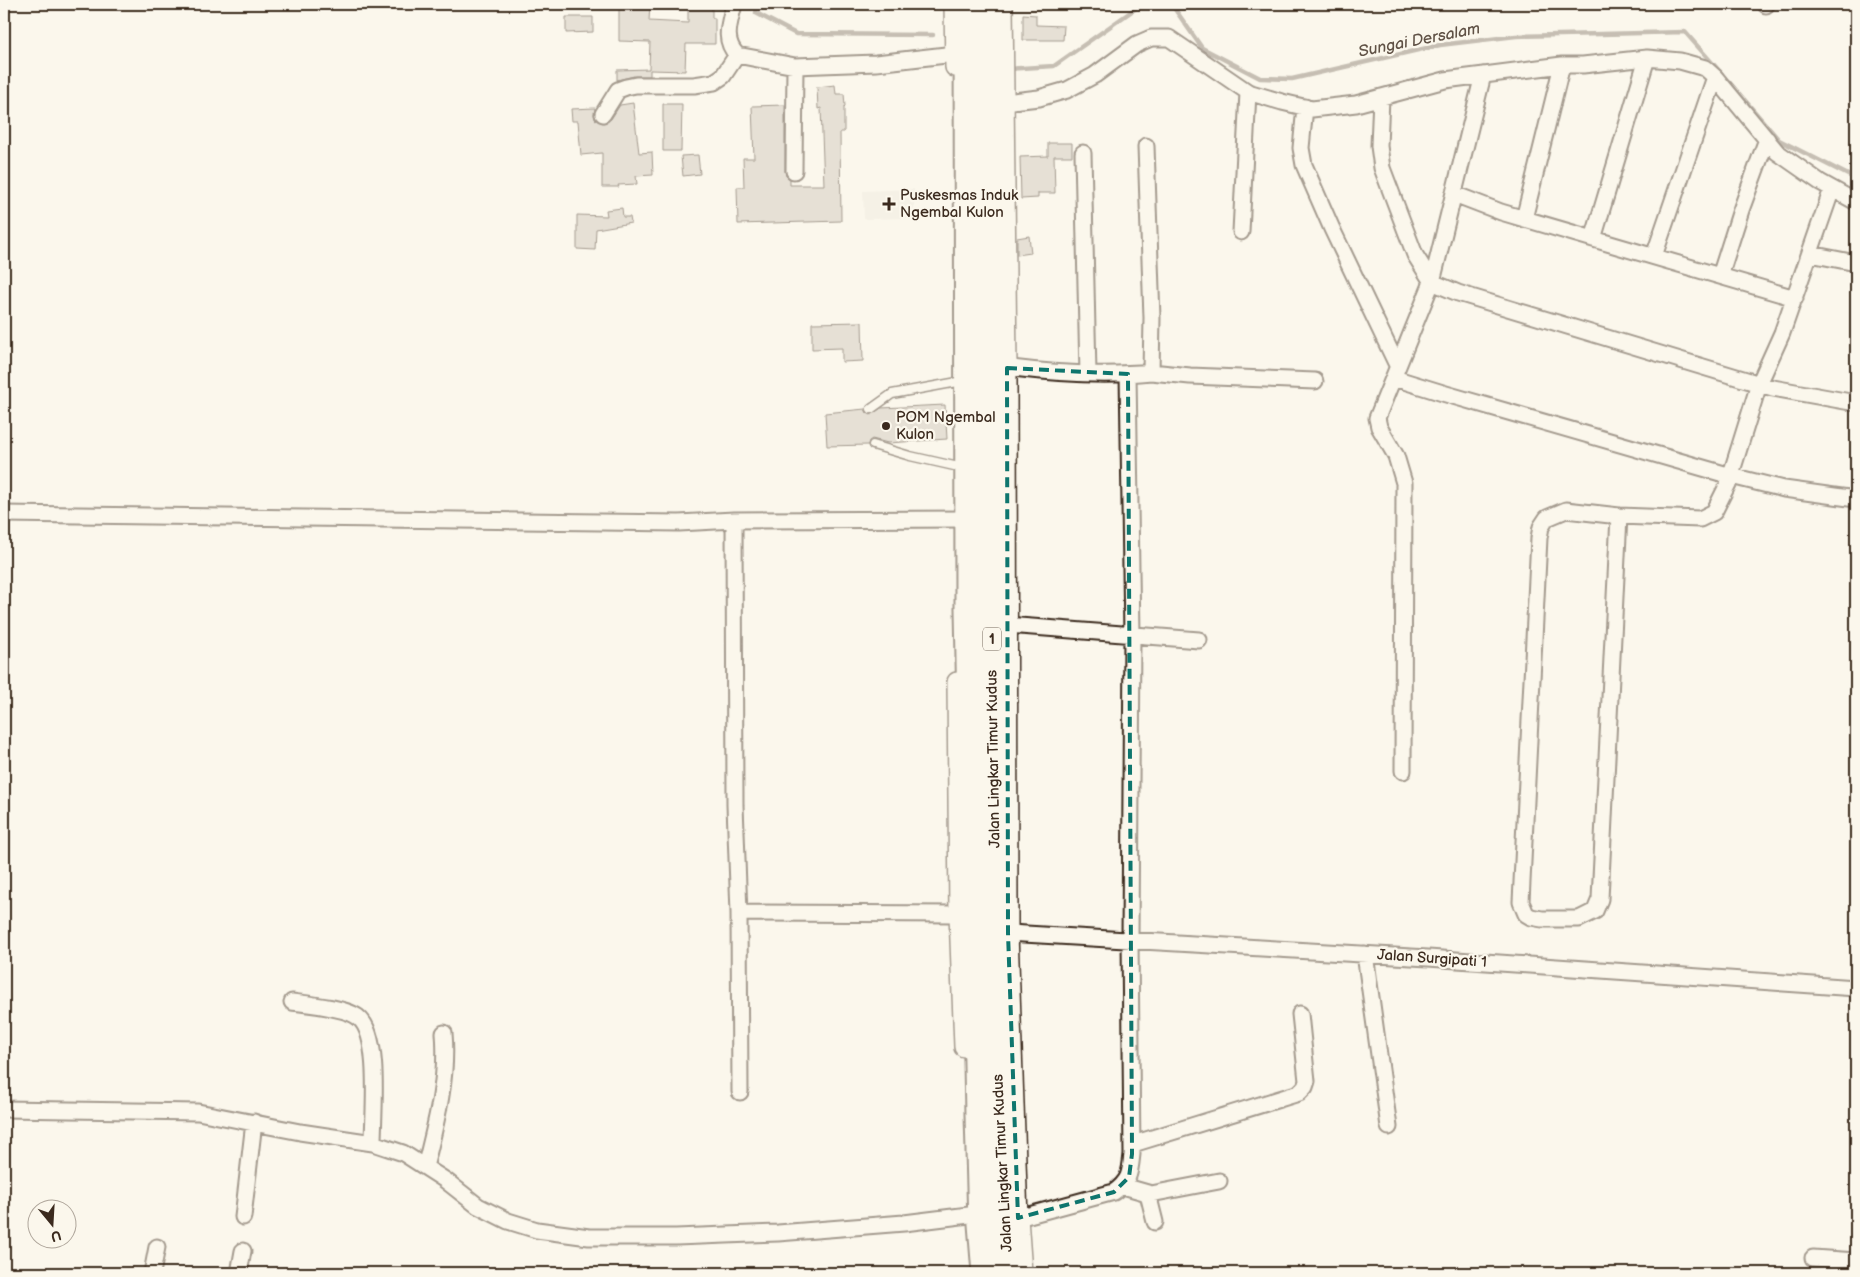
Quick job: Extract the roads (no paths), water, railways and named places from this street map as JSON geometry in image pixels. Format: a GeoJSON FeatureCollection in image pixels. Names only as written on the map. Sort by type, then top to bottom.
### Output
{"type":"FeatureCollection","features":[{"type":"Feature","properties":{"kind":"highway","name":"Jalan Lingkar Timur Kudus"},"geometry":{"type":"LineString","coordinates":[[966,4],[980,374]]}},
{"type":"Feature","properties":{"kind":"highway","name":"Jalan Lingkar Timur Kudus"},"geometry":{"type":"LineString","coordinates":[[990,4],[980,374],[980,468],[999,1120],[1008,1273]]}},
{"type":"Feature","properties":{"kind":"highway","name":"Jalan Lingkar Timur Kudus"},"geometry":{"type":"LineString","coordinates":[[980,468],[962,519],[981,1224],[985,1273]]}},
{"type":"Feature","properties":{"kind":"street"},"geometry":{"type":"LineString","coordinates":[[734,4],[728,37],[731,48],[737,55],[795,66],[876,63],[955,54]]}},
{"type":"Feature","properties":{"kind":"street"},"geometry":{"type":"LineString","coordinates":[[954,4],[955,54],[980,374],[980,468],[1007,625],[1008,932],[1018,1218],[1022,1273]]}},
{"type":"Feature","properties":{"kind":"street"},"geometry":{"type":"LineString","coordinates":[[980,374],[1004,102],[1003,4]]}},
{"type":"Feature","properties":{"kind":"street"},"geometry":{"type":"LineString","coordinates":[[1004,102],[1039,98],[1067,90],[1095,75],[1137,44],[1158,37],[1169,38],[1248,92],[1312,108],[1356,104],[1445,80],[1483,75],[1562,65],[1583,66],[1647,58],[1680,61],[1705,68],[1715,77],[1777,152],[1832,189],[1856,202]]}},
{"type":"Feature","properties":{"kind":"street"},"geometry":{"type":"LineString","coordinates":[[603,114],[618,90],[636,85],[694,85],[714,82],[723,76],[737,55]]}},
{"type":"Feature","properties":{"kind":"street"},"geometry":{"type":"LineString","coordinates":[[1593,239],[1647,58]]}},
{"type":"Feature","properties":{"kind":"street"},"geometry":{"type":"LineString","coordinates":[[1524,219],[1562,65]]}},
{"type":"Feature","properties":{"kind":"street"},"geometry":{"type":"LineString","coordinates":[[794,171],[795,66]]}},
{"type":"Feature","properties":{"kind":"street"},"geometry":{"type":"LineString","coordinates":[[1403,771],[1404,483],[1396,456],[1379,427],[1377,418],[1432,282],[1483,75]]}},
{"type":"Feature","properties":{"kind":"street"},"geometry":{"type":"LineString","coordinates":[[1654,256],[1715,77]]}},
{"type":"Feature","properties":{"kind":"street"},"geometry":{"type":"LineString","coordinates":[[1241,232],[1248,92]]}},
{"type":"Feature","properties":{"kind":"street"},"geometry":{"type":"LineString","coordinates":[[1381,97],[1379,146],[1382,168],[1415,255],[1432,282],[1458,293],[1773,388],[1856,403]]}},
{"type":"Feature","properties":{"kind":"street"},"geometry":{"type":"LineString","coordinates":[[1305,107],[1301,148],[1304,165],[1395,371],[1446,394],[1731,476],[1784,489],[1856,499]]}},
{"type":"Feature","properties":{"kind":"street"},"geometry":{"type":"LineString","coordinates":[[1720,276],[1740,210],[1767,139]]}},
{"type":"Feature","properties":{"kind":"street"},"geometry":{"type":"LineString","coordinates":[[1146,146],[1152,318],[1151,372]]}},
{"type":"Feature","properties":{"kind":"street"},"geometry":{"type":"LineString","coordinates":[[1084,153],[1088,374]]}},
{"type":"Feature","properties":{"kind":"street"},"geometry":{"type":"LineString","coordinates":[[1618,516],[1600,898],[1595,911],[1579,919],[1542,920],[1526,914],[1521,902],[1538,538],[1541,527],[1547,518],[1566,510],[1618,516],[1700,519],[1714,512],[1731,476],[1759,384],[1782,333],[1832,189]]}},
{"type":"Feature","properties":{"kind":"street"},"geometry":{"type":"LineString","coordinates":[[1454,194],[1524,219],[1794,298]]}},
{"type":"Feature","properties":{"kind":"street"},"geometry":{"type":"LineString","coordinates":[[1810,254],[1856,263]]}},
{"type":"Feature","properties":{"kind":"street"},"geometry":{"type":"LineString","coordinates":[[980,374],[1040,372],[1128,374],[1151,372],[1190,376],[1315,381]]}},
{"type":"Feature","properties":{"kind":"street"},"geometry":{"type":"LineString","coordinates":[[1018,1218],[1114,1192],[1123,1186],[1129,1176],[1133,1144],[1130,939],[1132,635],[1128,374]]}},
{"type":"Feature","properties":{"kind":"street"},"geometry":{"type":"LineString","coordinates":[[4,514],[679,523],[734,520],[962,519],[959,914],[969,1215],[974,1273]]}},
{"type":"Feature","properties":{"kind":"street"},"geometry":{"type":"LineString","coordinates":[[734,520],[735,805],[739,913],[740,1092]]}},
{"type":"Feature","properties":{"kind":"street"},"geometry":{"type":"LineString","coordinates":[[1007,625],[1199,640]]}},
{"type":"Feature","properties":{"kind":"street"},"geometry":{"type":"LineString","coordinates":[[739,913],[959,914]]}},
{"type":"Feature","properties":{"kind":"street","name":"Jalan Surgipati 1"},"geometry":{"type":"LineString","coordinates":[[1008,932],[1365,954],[1856,988]]}},
{"type":"Feature","properties":{"kind":"street"},"geometry":{"type":"LineString","coordinates":[[1365,954],[1389,1127]]}},
{"type":"Feature","properties":{"kind":"street"},"geometry":{"type":"LineString","coordinates":[[292,1002],[351,1013],[360,1018],[366,1026],[372,1044],[373,1060],[373,1143]]}},
{"type":"Feature","properties":{"kind":"street"},"geometry":{"type":"LineString","coordinates":[[1133,1144],[1299,1093],[1305,1087],[1307,1081],[1300,1014]]}},
{"type":"Feature","properties":{"kind":"street"},"geometry":{"type":"LineString","coordinates":[[425,1167],[440,1110],[446,1055],[444,1033]]}},
{"type":"Feature","properties":{"kind":"street"},"geometry":{"type":"LineString","coordinates":[[4,1109],[198,1112],[300,1132],[373,1143],[403,1153],[445,1180],[478,1206],[508,1221],[537,1230],[588,1237],[676,1237],[778,1233],[904,1223],[969,1215]]}},
{"type":"Feature","properties":{"kind":"street"},"geometry":{"type":"LineString","coordinates":[[243,1217],[254,1122]]}},
{"type":"Feature","properties":{"kind":"street"},"geometry":{"type":"LineString","coordinates":[[1123,1186],[1148,1194],[1159,1194],[1219,1182]]}},
{"type":"Feature","properties":{"kind":"street"},"geometry":{"type":"LineString","coordinates":[[1148,1194],[1155,1222]]}},
{"type":"Feature","properties":{"kind":"street"},"geometry":{"type":"LineString","coordinates":[[152,1273],[157,1248]]}},
{"type":"Feature","properties":{"kind":"street"},"geometry":{"type":"LineString","coordinates":[[239,1273],[243,1252]]}},
{"type":"Feature","properties":{"kind":"street"},"geometry":{"type":"LineString","coordinates":[[1813,1258],[1856,1261]]}},
{"type":"Feature","properties":{"kind":"lane"},"geometry":{"type":"LineString","coordinates":[[871,409],[892,394],[980,374]]}},
{"type":"Feature","properties":{"kind":"lane"},"geometry":{"type":"LineString","coordinates":[[873,445],[980,468]]}},
{"type":"Feature","properties":{"kind":"waterway","name":"Sungai Dersalam"},"geometry":{"type":"LineString","coordinates":[[758,4],[756,13],[796,34],[933,35]]}},
{"type":"Feature","properties":{"kind":"waterway","name":"Sungai Dersalam"},"geometry":{"type":"LineString","coordinates":[[1008,69],[1054,66],[1139,6],[1172,5],[1202,48],[1260,78],[1292,79],[1440,45],[1516,36],[1685,32],[1722,74]]}},
{"type":"Feature","properties":{"kind":"waterway","name":"Sungai Dersalam"},"geometry":{"type":"LineString","coordinates":[[1729,82],[1779,140],[1856,179]]}},
{"type":"Feature","properties":{"kind":"place","name":"Puskesmas Induk Ngembal Kulon"},"geometry":{"type":"Point","coordinates":[889,204]}},
{"type":"Feature","properties":{"kind":"place","name":"POM Ngembal Kulon"},"geometry":{"type":"Point","coordinates":[886,426]}}]}
